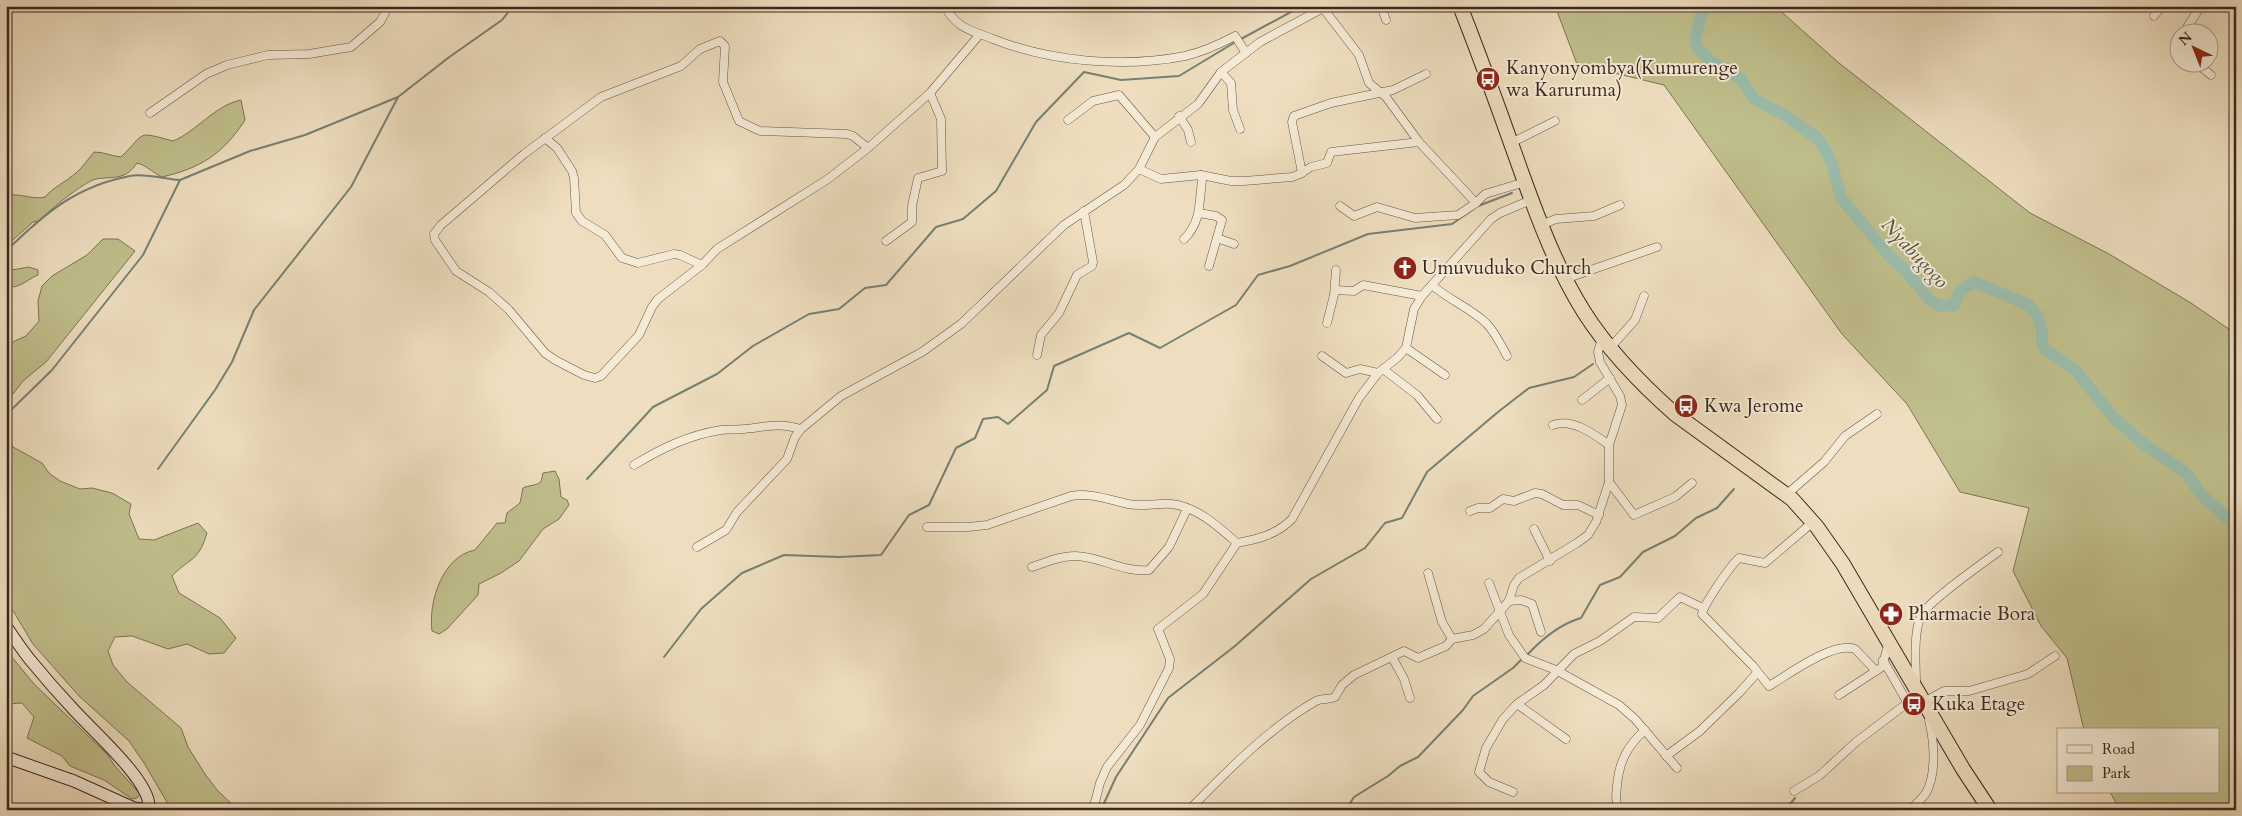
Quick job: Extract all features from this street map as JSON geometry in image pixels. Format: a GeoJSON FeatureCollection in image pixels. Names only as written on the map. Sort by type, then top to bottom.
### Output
{"type":"FeatureCollection","features":[{"type":"Feature","properties":{"kind":"highway"},"geometry":{"type":"LineString","coordinates":[[1460,6],[1541,225],[1565,278],[1585,314],[1606,343],[1658,399],[1675,414],[1786,495],[1814,522],[1829,543],[1963,769],[1990,810]]}},
{"type":"Feature","properties":{"kind":"main road"},"geometry":{"type":"LineString","coordinates":[[6,626],[28,658],[110,747],[145,789],[149,798],[149,808],[134,808],[74,780],[6,757]]}},
{"type":"Feature","properties":{"kind":"street"},"geometry":{"type":"LineString","coordinates":[[150,113],[206,74],[227,65],[268,55],[309,54],[351,47],[380,22],[389,6]]}},
{"type":"Feature","properties":{"kind":"street"},"geometry":{"type":"LineString","coordinates":[[912,6],[934,6]]}},
{"type":"Feature","properties":{"kind":"street"},"geometry":{"type":"LineString","coordinates":[[945,6],[955,23],[1020,50],[1052,57],[1134,62],[1158,60],[1186,56],[1235,36],[1246,52]]}},
{"type":"Feature","properties":{"kind":"street"},"geometry":{"type":"LineString","coordinates":[[1381,6],[1386,20]]}},
{"type":"Feature","properties":{"kind":"street"},"geometry":{"type":"LineString","coordinates":[[2154,16],[2162,6]]}},
{"type":"Feature","properties":{"kind":"street"},"geometry":{"type":"LineString","coordinates":[[2191,22],[2201,6]]}},
{"type":"Feature","properties":{"kind":"street"},"geometry":{"type":"LineString","coordinates":[[697,547],[726,530],[737,512],[787,459],[801,429],[842,396],[942,339],[992,296],[1049,238],[1084,211],[1124,185],[1139,169],[1155,137],[1179,116],[1202,100],[1221,72],[1246,52],[1275,33],[1325,7],[1359,55],[1369,83],[1393,106],[1419,142],[1476,203]]}},
{"type":"Feature","properties":{"kind":"street"},"geometry":{"type":"LineString","coordinates":[[868,148],[853,136],[846,134],[760,131],[739,121],[723,82],[724,46],[720,41],[700,49],[681,66],[601,97],[544,138],[441,225],[434,234],[438,247],[456,271],[489,292],[509,310],[545,353],[584,375],[595,378],[601,376],[639,335],[652,307],[658,299],[702,265],[717,249],[828,180],[868,148],[930,93],[980,34]]}},
{"type":"Feature","properties":{"kind":"street"},"geometry":{"type":"LineString","coordinates":[[1221,72],[1231,83],[1233,110],[1240,129]]}},
{"type":"Feature","properties":{"kind":"street"},"geometry":{"type":"LineString","coordinates":[[2207,72],[2211,75]]}},
{"type":"Feature","properties":{"kind":"street"},"geometry":{"type":"LineString","coordinates":[[1302,173],[1292,122],[1294,116],[1331,103],[1393,90],[1426,74]]}},
{"type":"Feature","properties":{"kind":"street"},"geometry":{"type":"LineString","coordinates":[[886,241],[912,222],[912,206],[918,178],[942,172],[941,119],[930,93]]}},
{"type":"Feature","properties":{"kind":"street"},"geometry":{"type":"LineString","coordinates":[[1068,120],[1093,101],[1119,95],[1155,137]]}},
{"type":"Feature","properties":{"kind":"street"},"geometry":{"type":"LineString","coordinates":[[1179,116],[1188,130],[1191,142]]}},
{"type":"Feature","properties":{"kind":"street"},"geometry":{"type":"LineString","coordinates":[[1511,143],[1554,121]]}},
{"type":"Feature","properties":{"kind":"street"},"geometry":{"type":"LineString","coordinates":[[544,138],[557,148],[572,171],[576,213],[582,221],[605,235],[622,258],[638,262],[680,255],[702,265]]}},
{"type":"Feature","properties":{"kind":"street"},"geometry":{"type":"LineString","coordinates":[[1139,169],[1161,179],[1201,175],[1231,181],[1244,181],[1292,176],[1302,173],[1311,167],[1327,163],[1331,152],[1419,142]]}},
{"type":"Feature","properties":{"kind":"street"},"geometry":{"type":"LineString","coordinates":[[1184,239],[1191,232],[1199,213],[1201,175]]}},
{"type":"Feature","properties":{"kind":"street"},"geometry":{"type":"LineString","coordinates":[[1340,206],[1354,216],[1377,207],[1414,218],[1458,215],[1476,203],[1485,194],[1525,182]]}},
{"type":"Feature","properties":{"kind":"street"},"geometry":{"type":"LineString","coordinates":[[1093,810],[1100,783],[1107,767],[1140,725],[1169,668],[1170,659],[1158,629],[1203,594],[1237,543],[1268,536],[1285,526],[1292,519],[1360,398],[1380,371],[1397,358],[1406,348],[1411,319],[1422,296],[1491,219],[1500,213],[1532,200]]}},
{"type":"Feature","properties":{"kind":"street"},"geometry":{"type":"LineString","coordinates":[[1541,225],[1556,219],[1594,216],[1620,205]]}},
{"type":"Feature","properties":{"kind":"street"},"geometry":{"type":"LineString","coordinates":[[1037,354],[1041,334],[1059,313],[1077,275],[1092,266],[1093,262],[1084,211]]}},
{"type":"Feature","properties":{"kind":"street"},"geometry":{"type":"LineString","coordinates":[[1199,213],[1221,218],[1222,224],[1209,266]]}},
{"type":"Feature","properties":{"kind":"street"},"geometry":{"type":"LineString","coordinates":[[1218,238],[1234,244]]}},
{"type":"Feature","properties":{"kind":"street"},"geometry":{"type":"LineString","coordinates":[[1565,278],[1657,247]]}},
{"type":"Feature","properties":{"kind":"street"},"geometry":{"type":"LineString","coordinates":[[1327,323],[1336,270]]}},
{"type":"Feature","properties":{"kind":"street"},"geometry":{"type":"LineString","coordinates":[[1432,285],[1450,300],[1466,308],[1487,324],[1498,338],[1507,356]]}},
{"type":"Feature","properties":{"kind":"street"},"geometry":{"type":"LineString","coordinates":[[1334,290],[1354,291],[1363,286],[1422,296]]}},
{"type":"Feature","properties":{"kind":"street"},"geometry":{"type":"LineString","coordinates":[[1189,810],[1234,764],[1279,727],[1318,700],[1335,696],[1342,685],[1354,675],[1404,651],[1418,658],[1446,646],[1452,639],[1473,635],[1484,629],[1509,601],[1514,585],[1519,578],[1550,561],[1588,535],[1599,515],[1609,482],[1609,445],[1622,405],[1620,396],[1600,362],[1598,352],[1606,343],[1636,320],[1644,296]]}},
{"type":"Feature","properties":{"kind":"street"},"geometry":{"type":"LineString","coordinates":[[1406,348],[1445,375]]}},
{"type":"Feature","properties":{"kind":"street"},"geometry":{"type":"LineString","coordinates":[[1322,356],[1346,373],[1360,369],[1380,371],[1420,397],[1437,419]]}},
{"type":"Feature","properties":{"kind":"street"},"geometry":{"type":"LineString","coordinates":[[1582,400],[1610,378]]}},
{"type":"Feature","properties":{"kind":"street"},"geometry":{"type":"LineString","coordinates":[[1786,495],[1819,467],[1845,436],[1877,414]]}},
{"type":"Feature","properties":{"kind":"street"},"geometry":{"type":"LineString","coordinates":[[1553,425],[1559,423],[1567,424],[1590,430],[1609,445]]}},
{"type":"Feature","properties":{"kind":"street"},"geometry":{"type":"LineString","coordinates":[[634,465],[679,441],[701,434],[723,430],[747,429],[766,424],[781,424],[801,429]]}},
{"type":"Feature","properties":{"kind":"street"},"geometry":{"type":"LineString","coordinates":[[1609,482],[1634,515],[1675,497],[1692,484]]}},
{"type":"Feature","properties":{"kind":"street"},"geometry":{"type":"LineString","coordinates":[[1470,511],[1478,508],[1490,508],[1506,498],[1514,501],[1535,493],[1542,494],[1563,505],[1578,505],[1599,515]]}},
{"type":"Feature","properties":{"kind":"street"},"geometry":{"type":"LineString","coordinates":[[927,527],[987,525],[1076,495],[1106,498],[1131,505],[1173,504],[1210,520],[1237,543]]}},
{"type":"Feature","properties":{"kind":"street"},"geometry":{"type":"LineString","coordinates":[[1032,567],[1054,559],[1076,556],[1149,570],[1169,547],[1187,509]]}},
{"type":"Feature","properties":{"kind":"street"},"geometry":{"type":"LineString","coordinates":[[1814,522],[1765,563],[1739,558],[1727,572],[1703,608],[1702,614],[1729,641],[1768,686],[1816,658],[1851,647],[1876,671]]}},
{"type":"Feature","properties":{"kind":"street"},"geometry":{"type":"LineString","coordinates":[[1534,530],[1550,561]]}},
{"type":"Feature","properties":{"kind":"street"},"geometry":{"type":"LineString","coordinates":[[1916,689],[1916,652],[1920,616],[1930,604],[1998,552]]}},
{"type":"Feature","properties":{"kind":"street"},"geometry":{"type":"LineString","coordinates":[[1428,573],[1442,622],[1452,639]]}},
{"type":"Feature","properties":{"kind":"street"},"geometry":{"type":"LineString","coordinates":[[1489,583],[1509,635],[1525,658],[1556,670],[1619,704],[1645,730],[1677,768]]}},
{"type":"Feature","properties":{"kind":"street"},"geometry":{"type":"LineString","coordinates":[[1513,792],[1489,782],[1479,772],[1480,764],[1491,739],[1503,719],[1518,704],[1544,685],[1556,670],[1574,654],[1600,641],[1626,621],[1634,617],[1658,618],[1680,597],[1703,608]]}},
{"type":"Feature","properties":{"kind":"street"},"geometry":{"type":"LineString","coordinates":[[1509,601],[1522,600],[1532,604],[1541,632]]}},
{"type":"Feature","properties":{"kind":"street"},"geometry":{"type":"LineString","coordinates":[[1839,695],[1882,666],[1889,642]]}},
{"type":"Feature","properties":{"kind":"street"},"geometry":{"type":"LineString","coordinates":[[1910,810],[1927,791],[1932,770],[1934,738],[1924,702],[1944,691],[1970,691],[2028,674],[2055,656]]}},
{"type":"Feature","properties":{"kind":"street"},"geometry":{"type":"LineString","coordinates":[[1392,657],[1404,680],[1410,698]]}},
{"type":"Feature","properties":{"kind":"street"},"geometry":{"type":"LineString","coordinates":[[1794,792],[1819,776],[1856,742],[1906,704],[1906,700],[1883,660]]}},
{"type":"Feature","properties":{"kind":"street"},"geometry":{"type":"LineString","coordinates":[[1666,756],[1700,730],[1757,673]]}},
{"type":"Feature","properties":{"kind":"street"},"geometry":{"type":"LineString","coordinates":[[1518,704],[1566,739]]}},
{"type":"Feature","properties":{"kind":"street"},"geometry":{"type":"LineString","coordinates":[[1619,810],[1616,796],[1621,763],[1634,739],[1645,730]]}},
{"type":"Feature","properties":{"kind":"street"},"geometry":{"type":"LineString","coordinates":[[1648,810],[1658,810]]}},
{"type":"Feature","properties":{"kind":"green space"},"geometry":{"type":"Polygon","coordinates":[[[1555,6],[1775,6],[1839,63],[2030,213],[2109,254],[2191,303],[2236,334],[2236,810],[2120,810],[2111,794],[2220,794],[2220,728],[2084,728],[2067,658],[2041,626],[2013,571],[2029,508],[1960,492],[1907,404],[1842,334],[1664,85],[1577,64],[1555,6]]]}},
{"type":"Feature","properties":{"kind":"green space"},"geometry":{"type":"Polygon","coordinates":[[[241,100],[245,120],[228,142],[210,158],[188,169],[162,177],[137,163],[133,169],[124,175],[91,181],[66,197],[39,221],[33,222],[6,246],[6,195],[35,198],[45,197],[76,173],[94,152],[121,157],[139,138],[147,135],[173,141],[190,132],[223,107],[241,100]]]}},
{"type":"Feature","properties":{"kind":"green space"},"geometry":{"type":"Polygon","coordinates":[[[103,239],[118,239],[135,251],[46,362],[23,381],[6,403],[6,345],[26,336],[39,321],[38,301],[42,286],[52,276],[87,255],[103,239]]]}},
{"type":"Feature","properties":{"kind":"green space"},"geometry":{"type":"Polygon","coordinates":[[[29,267],[38,270],[38,275],[23,284],[13,287],[12,284],[6,283],[6,271],[29,267]]]}},
{"type":"Feature","properties":{"kind":"green space"},"geometry":{"type":"Polygon","coordinates":[[[6,426],[13,447],[42,463],[49,473],[60,481],[80,489],[92,488],[112,493],[131,504],[129,514],[139,539],[154,540],[198,523],[207,533],[197,555],[172,576],[179,593],[220,618],[236,638],[224,653],[209,654],[187,644],[168,649],[132,636],[115,637],[108,651],[113,665],[127,682],[181,728],[188,747],[205,774],[217,790],[238,810],[171,809],[129,741],[79,696],[33,644],[6,598],[6,426]]]}},
{"type":"Feature","properties":{"kind":"green space"},"geometry":{"type":"Polygon","coordinates":[[[555,471],[559,479],[561,497],[567,500],[569,505],[559,519],[543,529],[519,561],[479,584],[478,595],[447,629],[439,634],[432,631],[431,619],[435,594],[446,570],[464,554],[475,550],[497,523],[505,523],[507,513],[520,503],[523,488],[541,482],[543,473],[555,471]]]}},
{"type":"Feature","properties":{"kind":"green space"},"geometry":{"type":"Polygon","coordinates":[[[6,650],[34,684],[108,755],[114,765],[140,794],[137,798],[132,799],[104,780],[70,766],[62,756],[27,738],[34,717],[22,703],[6,704],[6,650]]]}},
{"type":"Feature","properties":{"kind":"waterway"},"geometry":{"type":"LineString","coordinates":[[6,415],[52,370],[143,255],[180,180],[250,151],[305,135],[398,97],[448,58],[502,20],[513,6]]}},
{"type":"Feature","properties":{"kind":"waterway"},"geometry":{"type":"LineString","coordinates":[[1241,39],[1302,6]]}},
{"type":"Feature","properties":{"kind":"waterway","name":"Nyabugogo"},"geometry":{"type":"LineString","coordinates":[[1703,6],[1696,35],[1696,45],[1702,53],[1715,64],[1741,79],[1754,99],[1786,116],[1817,138],[1832,164],[1841,198],[1891,258],[1904,269],[1930,300],[1939,306],[1954,305],[1960,291],[1974,282],[2029,305],[2037,315],[2042,331],[2042,344],[2046,350],[2076,371],[2113,417],[2146,446],[2185,472],[2201,494],[2236,526]]}},
{"type":"Feature","properties":{"kind":"waterway"},"geometry":{"type":"LineString","coordinates":[[587,479],[653,407],[717,374],[753,346],[809,314],[839,309],[865,288],[886,285],[936,227],[963,219],[996,191],[1036,122],[1084,72],[1121,80],[1179,76],[1237,41]]}},
{"type":"Feature","properties":{"kind":"waterway"},"geometry":{"type":"LineString","coordinates":[[158,469],[215,390],[232,362],[254,310],[351,187],[398,97]]}},
{"type":"Feature","properties":{"kind":"waterway"},"geometry":{"type":"LineString","coordinates":[[6,251],[34,225],[62,203],[93,187],[135,175],[180,180]]}},
{"type":"Feature","properties":{"kind":"waterway"},"geometry":{"type":"LineString","coordinates":[[1478,206],[1512,193]]}},
{"type":"Feature","properties":{"kind":"waterway"},"geometry":{"type":"LineString","coordinates":[[664,657],[701,609],[742,573],[784,555],[839,557],[881,555],[909,515],[929,505],[956,448],[975,438],[983,419],[998,417],[1008,424],[1047,390],[1054,366],[1129,333],[1160,348],[1236,305],[1258,275],[1290,266],[1368,234],[1452,224],[1472,210]]}},
{"type":"Feature","properties":{"kind":"waterway"},"geometry":{"type":"LineString","coordinates":[[1101,810],[1116,777],[1168,698],[1235,646],[1311,579],[1365,548],[1385,523],[1402,518],[1427,472],[1498,412],[1529,388],[1574,377],[1593,364]]}},
{"type":"Feature","properties":{"kind":"waterway"},"geometry":{"type":"LineString","coordinates":[[1527,655],[1552,633],[1566,624],[1581,618],[1600,585],[1620,577],[1643,552],[1675,536],[1696,518],[1717,508],[1734,489]]}},
{"type":"Feature","properties":{"kind":"waterway"},"geometry":{"type":"LineString","coordinates":[[1341,810],[1349,805],[1354,797],[1388,776],[1400,766],[1418,757],[1463,710],[1473,696],[1513,668],[1523,658]]}},
{"type":"Feature","properties":{"kind":"waterway"},"geometry":{"type":"LineString","coordinates":[[1785,810],[1795,798]]}},
{"type":"Feature","properties":{"kind":"place","name":"Kanyonyombya(Kumurenge wa Karuruma)"},"geometry":{"type":"Point","coordinates":[1488,79]}},
{"type":"Feature","properties":{"kind":"place","name":"Umuvuduko Church"},"geometry":{"type":"Point","coordinates":[1405,268]}},
{"type":"Feature","properties":{"kind":"place","name":"Kwa Jerome"},"geometry":{"type":"Point","coordinates":[1686,406]}},
{"type":"Feature","properties":{"kind":"place","name":"Pharmacie Bora"},"geometry":{"type":"Point","coordinates":[1891,614]}},
{"type":"Feature","properties":{"kind":"place","name":"Kuka Etage"},"geometry":{"type":"Point","coordinates":[1914,704]}}]}
